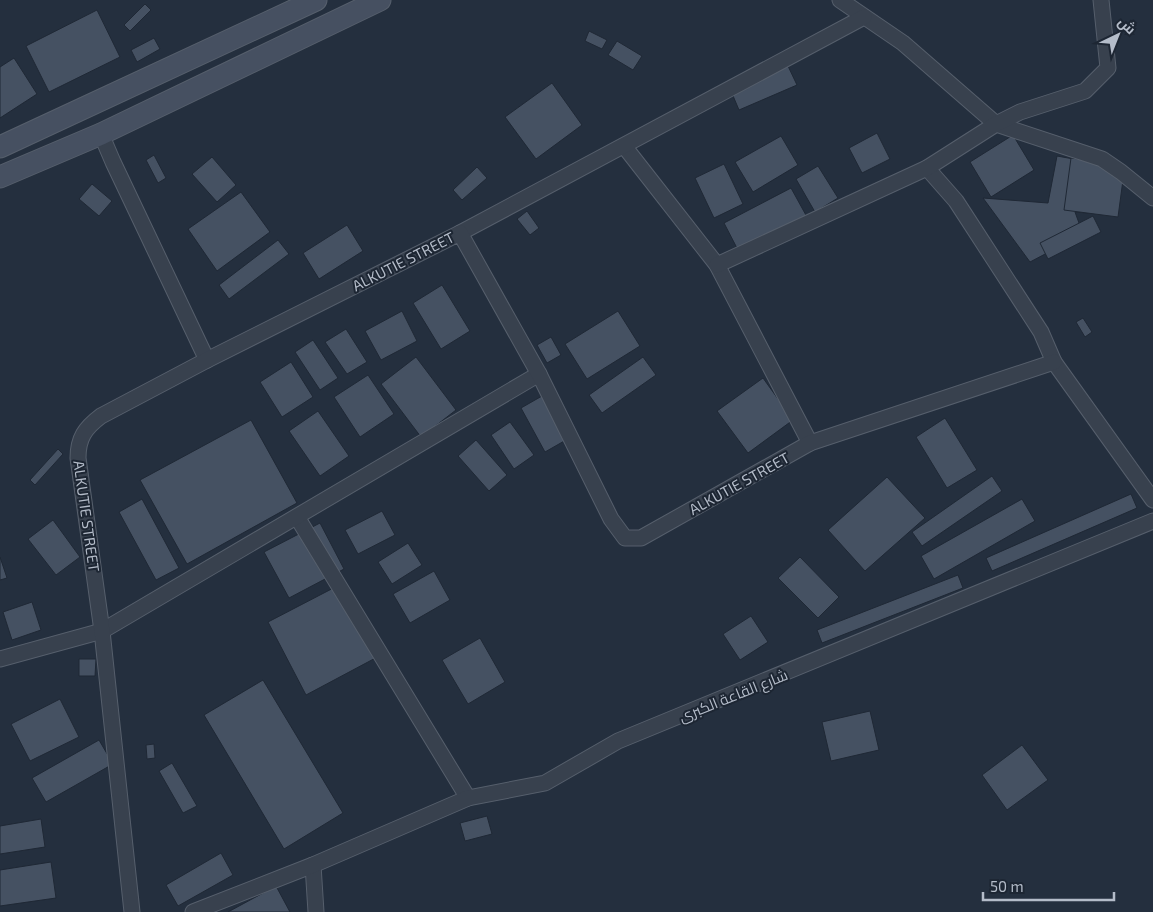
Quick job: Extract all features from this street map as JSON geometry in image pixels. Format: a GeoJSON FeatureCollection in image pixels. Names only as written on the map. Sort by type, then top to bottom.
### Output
{"type":"FeatureCollection","features":[{"type":"Feature","properties":{"kind":"main road"},"geometry":{"type":"LineString","coordinates":[[0,177],[101,134],[380,0]]}},
{"type":"Feature","properties":{"kind":"main road"},"geometry":{"type":"LineString","coordinates":[[0,147],[302,3]]}},
{"type":"Feature","properties":{"kind":"street"},"geometry":{"type":"LineString","coordinates":[[840,0],[903,43],[996,124],[1102,159],[1153,198]]}},
{"type":"Feature","properties":{"kind":"street"},"geometry":{"type":"LineString","coordinates":[[717,265],[927,168],[996,124],[1020,112],[1085,91],[1108,68],[1101,0]]}},
{"type":"Feature","properties":{"kind":"street"},"geometry":{"type":"LineString","coordinates":[[460,232],[864,17]]}},
{"type":"Feature","properties":{"kind":"street"},"geometry":{"type":"LineString","coordinates":[[101,134],[207,360]]}},
{"type":"Feature","properties":{"kind":"street"},"geometry":{"type":"LineString","coordinates":[[624,146],[717,265],[810,443]]}},
{"type":"Feature","properties":{"kind":"street"},"geometry":{"type":"LineString","coordinates":[[927,168],[956,201],[1041,332],[1054,362],[1153,500]]}},
{"type":"Feature","properties":{"kind":"street","name":"ALKUTIE STREET"},"geometry":{"type":"LineString","coordinates":[[132,912],[102,631],[78,458],[81,435],[89,425],[101,416],[460,232],[539,374],[611,520],[625,538],[642,538],[810,443],[1054,362]]}},
{"type":"Feature","properties":{"kind":"street"},"geometry":{"type":"LineString","coordinates":[[0,659],[102,631],[539,374]]}},
{"type":"Feature","properties":{"kind":"street"},"geometry":{"type":"LineString","coordinates":[[297,517],[468,798]]}},
{"type":"Feature","properties":{"kind":"street","name":"شارع القاعة الكبرى"},"geometry":{"type":"LineString","coordinates":[[193,912],[313,865],[468,798],[545,783],[618,741],[1153,521]]}},
{"type":"Feature","properties":{"kind":"street"},"geometry":{"type":"LineString","coordinates":[[313,865],[316,912]]}},
{"type":"Feature","properties":{"kind":"building"},"geometry":{"type":"Polygon","coordinates":[[[145,4],[151,10],[130,31],[124,25],[145,4]]]}},
{"type":"Feature","properties":{"kind":"building"},"geometry":{"type":"Polygon","coordinates":[[[97,10],[120,57],[49,92],[26,46],[97,10]]]}},
{"type":"Feature","properties":{"kind":"building"},"geometry":{"type":"Polygon","coordinates":[[[589,31],[607,40],[602,49],[585,41],[589,31]]]}},
{"type":"Feature","properties":{"kind":"building"},"geometry":{"type":"Polygon","coordinates":[[[154,38],[160,49],[137,62],[131,50],[154,38]]]}},
{"type":"Feature","properties":{"kind":"building"},"geometry":{"type":"Polygon","coordinates":[[[617,41],[642,56],[633,70],[608,55],[617,41]]]}},
{"type":"Feature","properties":{"kind":"building"},"geometry":{"type":"Polygon","coordinates":[[[14,58],[37,94],[0,118],[0,67],[14,58]]]}},
{"type":"Feature","properties":{"kind":"building"},"geometry":{"type":"Polygon","coordinates":[[[788,66],[797,85],[739,110],[731,91],[788,66]]]}},
{"type":"Feature","properties":{"kind":"building"},"geometry":{"type":"Polygon","coordinates":[[[552,83],[582,125],[536,159],[505,117],[552,83]]]}},
{"type":"Feature","properties":{"kind":"building"},"geometry":{"type":"Polygon","coordinates":[[[877,133],[890,159],[862,173],[849,148],[877,133]]]}},
{"type":"Feature","properties":{"kind":"building"},"geometry":{"type":"Polygon","coordinates":[[[1013,135],[1034,170],[991,197],[970,162],[1013,135]]]}},
{"type":"Feature","properties":{"kind":"building"},"geometry":{"type":"Polygon","coordinates":[[[781,136],[798,165],[753,192],[735,162],[781,136]]]}},
{"type":"Feature","properties":{"kind":"building"},"geometry":{"type":"Polygon","coordinates":[[[154,155],[166,178],[158,183],[146,160],[154,155]]]}},
{"type":"Feature","properties":{"kind":"building"},"geometry":{"type":"Polygon","coordinates":[[[1057,156],[1107,165],[1101,214],[1075,212],[1083,234],[1030,262],[983,198],[1048,203],[1057,156]]]}},
{"type":"Feature","properties":{"kind":"building"},"geometry":{"type":"Polygon","coordinates":[[[212,157],[236,185],[217,202],[192,174],[212,157]]]}},
{"type":"Feature","properties":{"kind":"building"},"geometry":{"type":"Polygon","coordinates":[[[1071,158],[1125,165],[1118,217],[1064,210],[1071,158]]]}},
{"type":"Feature","properties":{"kind":"building"},"geometry":{"type":"Polygon","coordinates":[[[724,164],[743,204],[714,218],[695,178],[724,164]]]}},
{"type":"Feature","properties":{"kind":"building"},"geometry":{"type":"Polygon","coordinates":[[[818,166],[838,198],[815,212],[796,179],[818,166]]]}},
{"type":"Feature","properties":{"kind":"building"},"geometry":{"type":"Polygon","coordinates":[[[477,167],[487,178],[462,200],[453,190],[477,167]]]}},
{"type":"Feature","properties":{"kind":"building"},"geometry":{"type":"Polygon","coordinates":[[[92,184],[112,201],[99,216],[79,199],[92,184]]]}},
{"type":"Feature","properties":{"kind":"building"},"geometry":{"type":"Polygon","coordinates":[[[791,188],[807,217],[739,252],[724,223],[791,188]]]}},
{"type":"Feature","properties":{"kind":"building"},"geometry":{"type":"Polygon","coordinates":[[[241,192],[270,232],[217,271],[188,229],[241,192]]]}},
{"type":"Feature","properties":{"kind":"building"},"geometry":{"type":"Polygon","coordinates":[[[527,211],[539,228],[530,235],[517,219],[527,211]]]}},
{"type":"Feature","properties":{"kind":"building"},"geometry":{"type":"Polygon","coordinates":[[[1093,216],[1101,232],[1048,259],[1040,243],[1093,216]]]}},
{"type":"Feature","properties":{"kind":"building"},"geometry":{"type":"Polygon","coordinates":[[[347,225],[363,251],[319,279],[303,253],[347,225]]]}},
{"type":"Feature","properties":{"kind":"building"},"geometry":{"type":"Polygon","coordinates":[[[278,240],[289,254],[229,299],[219,285],[278,240]]]}},
{"type":"Feature","properties":{"kind":"building"},"geometry":{"type":"Polygon","coordinates":[[[442,285],[470,331],[441,349],[413,303],[442,285]]]}},
{"type":"Feature","properties":{"kind":"building"},"geometry":{"type":"Polygon","coordinates":[[[402,311],[417,341],[381,360],[365,331],[402,311]]]}},
{"type":"Feature","properties":{"kind":"building"},"geometry":{"type":"Polygon","coordinates":[[[618,311],[640,346],[587,379],[565,344],[618,311]]]}},
{"type":"Feature","properties":{"kind":"building"},"geometry":{"type":"Polygon","coordinates":[[[1083,318],[1092,332],[1085,337],[1076,322],[1083,318]]]}},
{"type":"Feature","properties":{"kind":"building"},"geometry":{"type":"Polygon","coordinates":[[[346,329],[367,362],[347,374],[325,342],[346,329]]]}},
{"type":"Feature","properties":{"kind":"building"},"geometry":{"type":"Polygon","coordinates":[[[551,337],[561,355],[547,363],[537,345],[551,337]]]}},
{"type":"Feature","properties":{"kind":"building"},"geometry":{"type":"Polygon","coordinates":[[[313,340],[338,378],[320,390],[295,352],[313,340]]]}},
{"type":"Feature","properties":{"kind":"building"},"geometry":{"type":"Polygon","coordinates":[[[416,357],[456,410],[421,437],[381,384],[416,357]]]}},
{"type":"Feature","properties":{"kind":"building"},"geometry":{"type":"Polygon","coordinates":[[[643,357],[656,375],[602,413],[589,395],[643,357]]]}},
{"type":"Feature","properties":{"kind":"building"},"geometry":{"type":"Polygon","coordinates":[[[291,362],[313,397],[282,417],[260,382],[291,362]]]}},
{"type":"Feature","properties":{"kind":"building"},"geometry":{"type":"Polygon","coordinates":[[[368,375],[394,414],[360,437],[334,397],[368,375]]]}},
{"type":"Feature","properties":{"kind":"building"},"geometry":{"type":"Polygon","coordinates":[[[763,378],[793,420],[748,453],[717,411],[763,378]]]}},
{"type":"Feature","properties":{"kind":"building"},"geometry":{"type":"Polygon","coordinates":[[[542,396],[566,440],[545,452],[521,408],[542,396]]]}},
{"type":"Feature","properties":{"kind":"building"},"geometry":{"type":"Polygon","coordinates":[[[318,411],[349,456],[320,476],[289,431],[318,411]]]}},
{"type":"Feature","properties":{"kind":"building"},"geometry":{"type":"Polygon","coordinates":[[[945,418],[977,470],[947,488],[916,437],[945,418]]]}},
{"type":"Feature","properties":{"kind":"building"},"geometry":{"type":"Polygon","coordinates":[[[251,420],[297,503],[187,564],[140,480],[251,420]]]}},
{"type":"Feature","properties":{"kind":"building"},"geometry":{"type":"Polygon","coordinates":[[[510,422],[534,455],[514,469],[491,435],[510,422]]]}},
{"type":"Feature","properties":{"kind":"building"},"geometry":{"type":"Polygon","coordinates":[[[476,440],[507,475],[489,491],[458,456],[476,440]]]}},
{"type":"Feature","properties":{"kind":"building"},"geometry":{"type":"Polygon","coordinates":[[[58,449],[63,454],[35,485],[30,480],[58,449]]]}},
{"type":"Feature","properties":{"kind":"building"},"geometry":{"type":"Polygon","coordinates":[[[992,476],[1002,491],[922,546],[912,532],[992,476]]]}},
{"type":"Feature","properties":{"kind":"building"},"geometry":{"type":"Polygon","coordinates":[[[887,477],[925,518],[865,571],[828,530],[887,477]]]}},
{"type":"Feature","properties":{"kind":"building"},"geometry":{"type":"Polygon","coordinates":[[[1131,494],[1137,508],[992,571],[986,558],[1131,494]]]}},
{"type":"Feature","properties":{"kind":"building"},"geometry":{"type":"Polygon","coordinates":[[[142,499],[179,568],[156,580],[119,512],[142,499]]]}},
{"type":"Feature","properties":{"kind":"building"},"geometry":{"type":"Polygon","coordinates":[[[1022,499],[1035,521],[934,579],[921,556],[1022,499]]]}},
{"type":"Feature","properties":{"kind":"building"},"geometry":{"type":"Polygon","coordinates":[[[382,511],[395,535],[358,554],[345,530],[382,511]]]}},
{"type":"Feature","properties":{"kind":"building"},"geometry":{"type":"Polygon","coordinates":[[[53,520],[80,557],[56,575],[28,539],[53,520]]]}},
{"type":"Feature","properties":{"kind":"building"},"geometry":{"type":"Polygon","coordinates":[[[320,523],[344,569],[289,598],[264,552],[320,523]]]}},
{"type":"Feature","properties":{"kind":"building"},"geometry":{"type":"Polygon","coordinates":[[[408,543],[422,565],[392,584],[378,562],[408,543]]]}},
{"type":"Feature","properties":{"kind":"building"},"geometry":{"type":"Polygon","coordinates":[[[0,557],[7,578],[0,580],[0,557]]]}},
{"type":"Feature","properties":{"kind":"building"},"geometry":{"type":"Polygon","coordinates":[[[800,557],[839,597],[818,618],[778,578],[800,557]]]}},
{"type":"Feature","properties":{"kind":"building"},"geometry":{"type":"Polygon","coordinates":[[[434,571],[450,600],[410,623],[393,594],[434,571]]]}},
{"type":"Feature","properties":{"kind":"building"},"geometry":{"type":"Polygon","coordinates":[[[958,575],[963,588],[822,643],[817,630],[958,575]]]}},
{"type":"Feature","properties":{"kind":"building"},"geometry":{"type":"Polygon","coordinates":[[[345,582],[383,654],[306,695],[268,622],[345,582]]]}},
{"type":"Feature","properties":{"kind":"building"},"geometry":{"type":"Polygon","coordinates":[[[32,602],[41,630],[12,640],[3,612],[32,602]]]}},
{"type":"Feature","properties":{"kind":"building"},"geometry":{"type":"Polygon","coordinates":[[[751,616],[768,642],[740,660],[723,634],[751,616]]]}},
{"type":"Feature","properties":{"kind":"building"},"geometry":{"type":"Polygon","coordinates":[[[480,638],[505,682],[468,704],[442,660],[480,638]]]}},
{"type":"Feature","properties":{"kind":"building"},"geometry":{"type":"Polygon","coordinates":[[[79,659],[96,659],[95,676],[79,676],[79,659]]]}},
{"type":"Feature","properties":{"kind":"building"},"geometry":{"type":"Polygon","coordinates":[[[263,680],[343,813],[284,849],[204,715],[263,680]]]}},
{"type":"Feature","properties":{"kind":"building"},"geometry":{"type":"Polygon","coordinates":[[[60,699],[79,737],[30,761],[11,724],[60,699]]]}},
{"type":"Feature","properties":{"kind":"building"},"geometry":{"type":"Polygon","coordinates":[[[870,711],[879,750],[831,761],[822,722],[870,711]]]}},
{"type":"Feature","properties":{"kind":"building"},"geometry":{"type":"Polygon","coordinates":[[[99,740],[113,764],[46,802],[32,778],[99,740]]]}},
{"type":"Feature","properties":{"kind":"building"},"geometry":{"type":"Polygon","coordinates":[[[154,744],[155,758],[147,759],[146,745],[154,744]]]}},
{"type":"Feature","properties":{"kind":"building"},"geometry":{"type":"Polygon","coordinates":[[[1022,745],[1048,780],[1007,810],[982,775],[1022,745]]]}},
{"type":"Feature","properties":{"kind":"building"},"geometry":{"type":"Polygon","coordinates":[[[172,763],[197,806],[183,813],[159,771],[172,763]]]}},
{"type":"Feature","properties":{"kind":"building"},"geometry":{"type":"Polygon","coordinates":[[[487,816],[492,834],[465,841],[460,823],[487,816]]]}},
{"type":"Feature","properties":{"kind":"building"},"geometry":{"type":"Polygon","coordinates":[[[41,819],[45,847],[0,854],[0,826],[41,819]]]}},
{"type":"Feature","properties":{"kind":"building"},"geometry":{"type":"Polygon","coordinates":[[[221,853],[233,875],[178,906],[166,885],[221,853]]]}},
{"type":"Feature","properties":{"kind":"building"},"geometry":{"type":"Polygon","coordinates":[[[51,862],[56,898],[0,906],[0,870],[51,862]]]}},
{"type":"Feature","properties":{"kind":"building"},"geometry":{"type":"Polygon","coordinates":[[[276,886],[290,912],[228,912],[276,886]]]}}]}
